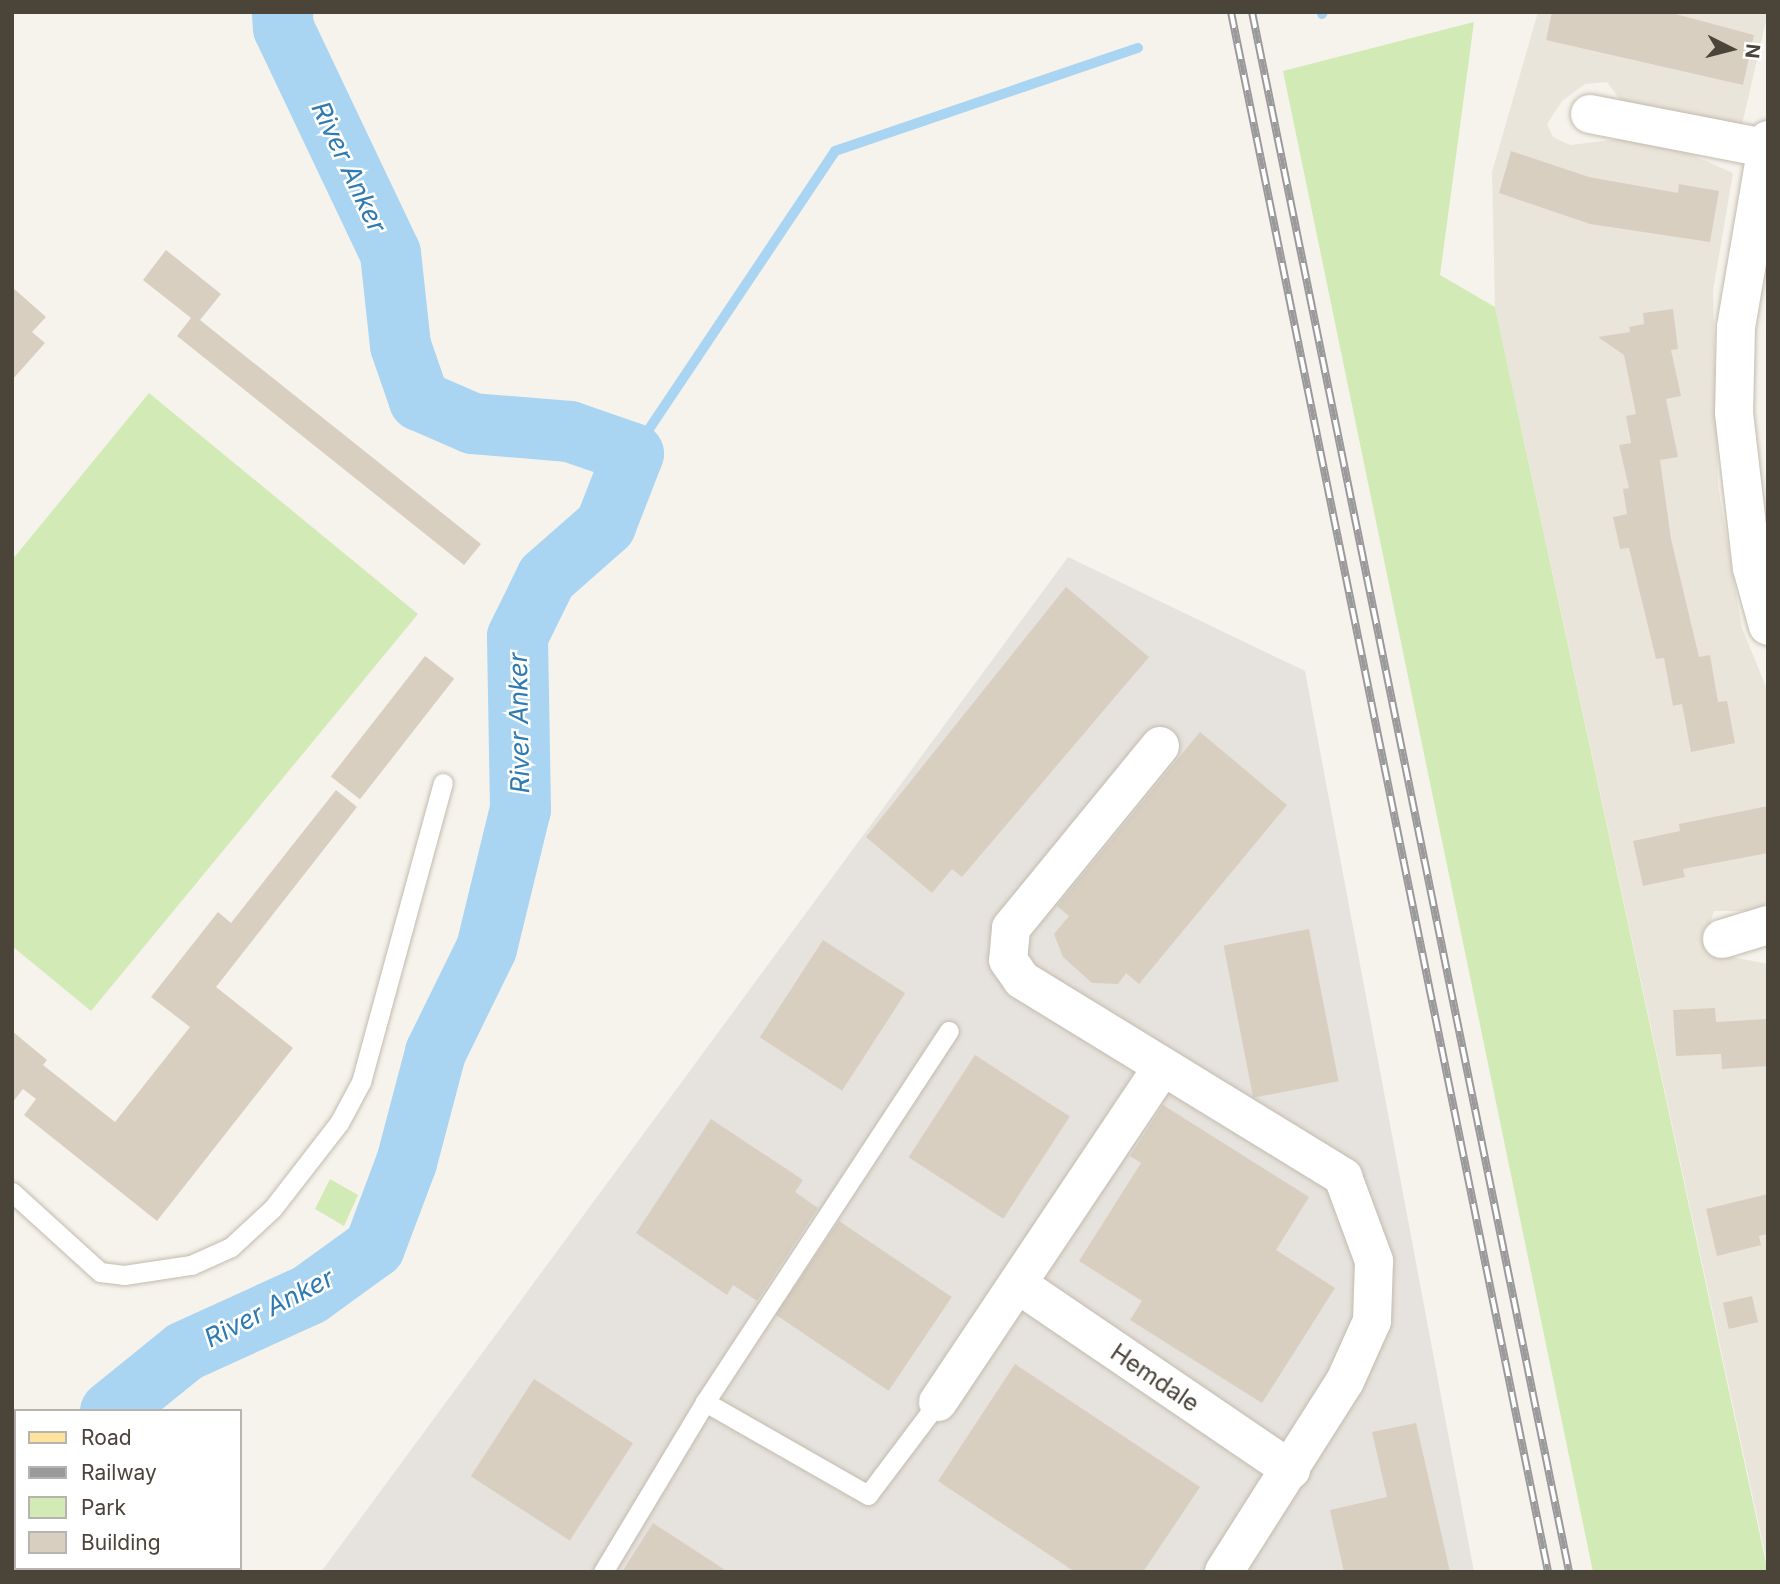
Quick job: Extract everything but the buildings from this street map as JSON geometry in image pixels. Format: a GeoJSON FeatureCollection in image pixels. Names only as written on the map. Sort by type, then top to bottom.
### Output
{"type":"FeatureCollection","features":[{"type":"Feature","properties":{"kind":"street"},"geometry":{"type":"LineString","coordinates":[[1590,114],[1766,144],[1739,485],[1768,625]]}},
{"type":"Feature","properties":{"kind":"street"},"geometry":{"type":"LineString","coordinates":[[1160,746],[1011,928],[1008,960],[1022,980],[1343,1177],[1374,1261],[1372,1321],[1345,1381],[1292,1471],[1224,1572]]}},
{"type":"Feature","properties":{"kind":"street"},"geometry":{"type":"LineString","coordinates":[[1722,939],[1768,925]]}},
{"type":"Feature","properties":{"kind":"street"},"geometry":{"type":"LineString","coordinates":[[938,1402],[1162,1067]]}},
{"type":"Feature","properties":{"kind":"street","name":"Hemdale"},"geometry":{"type":"LineString","coordinates":[[1019,1284],[1292,1471]]}},
{"type":"Feature","properties":{"kind":"lane"},"geometry":{"type":"LineString","coordinates":[[12,1192],[100,1272],[124,1275],[191,1265],[231,1247],[273,1208],[338,1123],[361,1082],[443,783]]}},
{"type":"Feature","properties":{"kind":"lane"},"geometry":{"type":"LineString","coordinates":[[603,1572],[705,1402],[949,1031]]}},
{"type":"Feature","properties":{"kind":"lane"},"geometry":{"type":"LineString","coordinates":[[705,1402],[868,1495],[938,1402]]}},
{"type":"Feature","properties":{"kind":"shaded area"},"geometry":{"type":"Polygon","coordinates":[[[1538,12],[1768,12],[1741,129],[1625,106],[1607,82],[1585,84],[1562,101],[1547,124],[1553,137],[1570,145],[1619,139],[1688,153],[1733,173],[1713,291],[1718,486],[1742,628],[1768,692],[1768,903],[1749,911],[1714,911],[1706,937],[1722,955],[1768,964],[1768,1567],[1495,307],[1492,172],[1538,12]]]}},
{"type":"Feature","properties":{"kind":"shaded area"},"geometry":{"type":"Polygon","coordinates":[[[1068,557],[1305,671],[1474,1572],[321,1572],[1068,557]]]}},
{"type":"Feature","properties":{"kind":"green space"},"geometry":{"type":"Polygon","coordinates":[[[1474,22],[1440,275],[1495,307],[1768,1572],[1593,1572],[1283,71],[1474,22]]]}},
{"type":"Feature","properties":{"kind":"green space"},"geometry":{"type":"Polygon","coordinates":[[[149,393],[418,614],[91,1011],[12,946],[12,560],[149,393]]]}},
{"type":"Feature","properties":{"kind":"green space"},"geometry":{"type":"Polygon","coordinates":[[[330,1179],[358,1195],[344,1226],[315,1209],[330,1179]]]}},
{"type":"Feature","properties":{"kind":"waterway","name":"River Anker"},"geometry":{"type":"LineString","coordinates":[[112,1409],[184,1351],[309,1294],[374,1247],[406,1162],[435,1052],[486,948],[520,809],[517,636],[546,577],[605,525],[633,453],[569,431],[472,423],[419,400],[400,345],[390,253],[283,28],[282,12]]}},
{"type":"Feature","properties":{"kind":"waterway"},"geometry":{"type":"LineString","coordinates":[[633,453],[835,151],[1138,48]]}},
{"type":"Feature","properties":{"kind":"railway"},"geometry":{"type":"LineString","coordinates":[[1231,12],[1548,1572]]}},
{"type":"Feature","properties":{"kind":"railway"},"geometry":{"type":"LineString","coordinates":[[1252,12],[1569,1572]]}}]}
